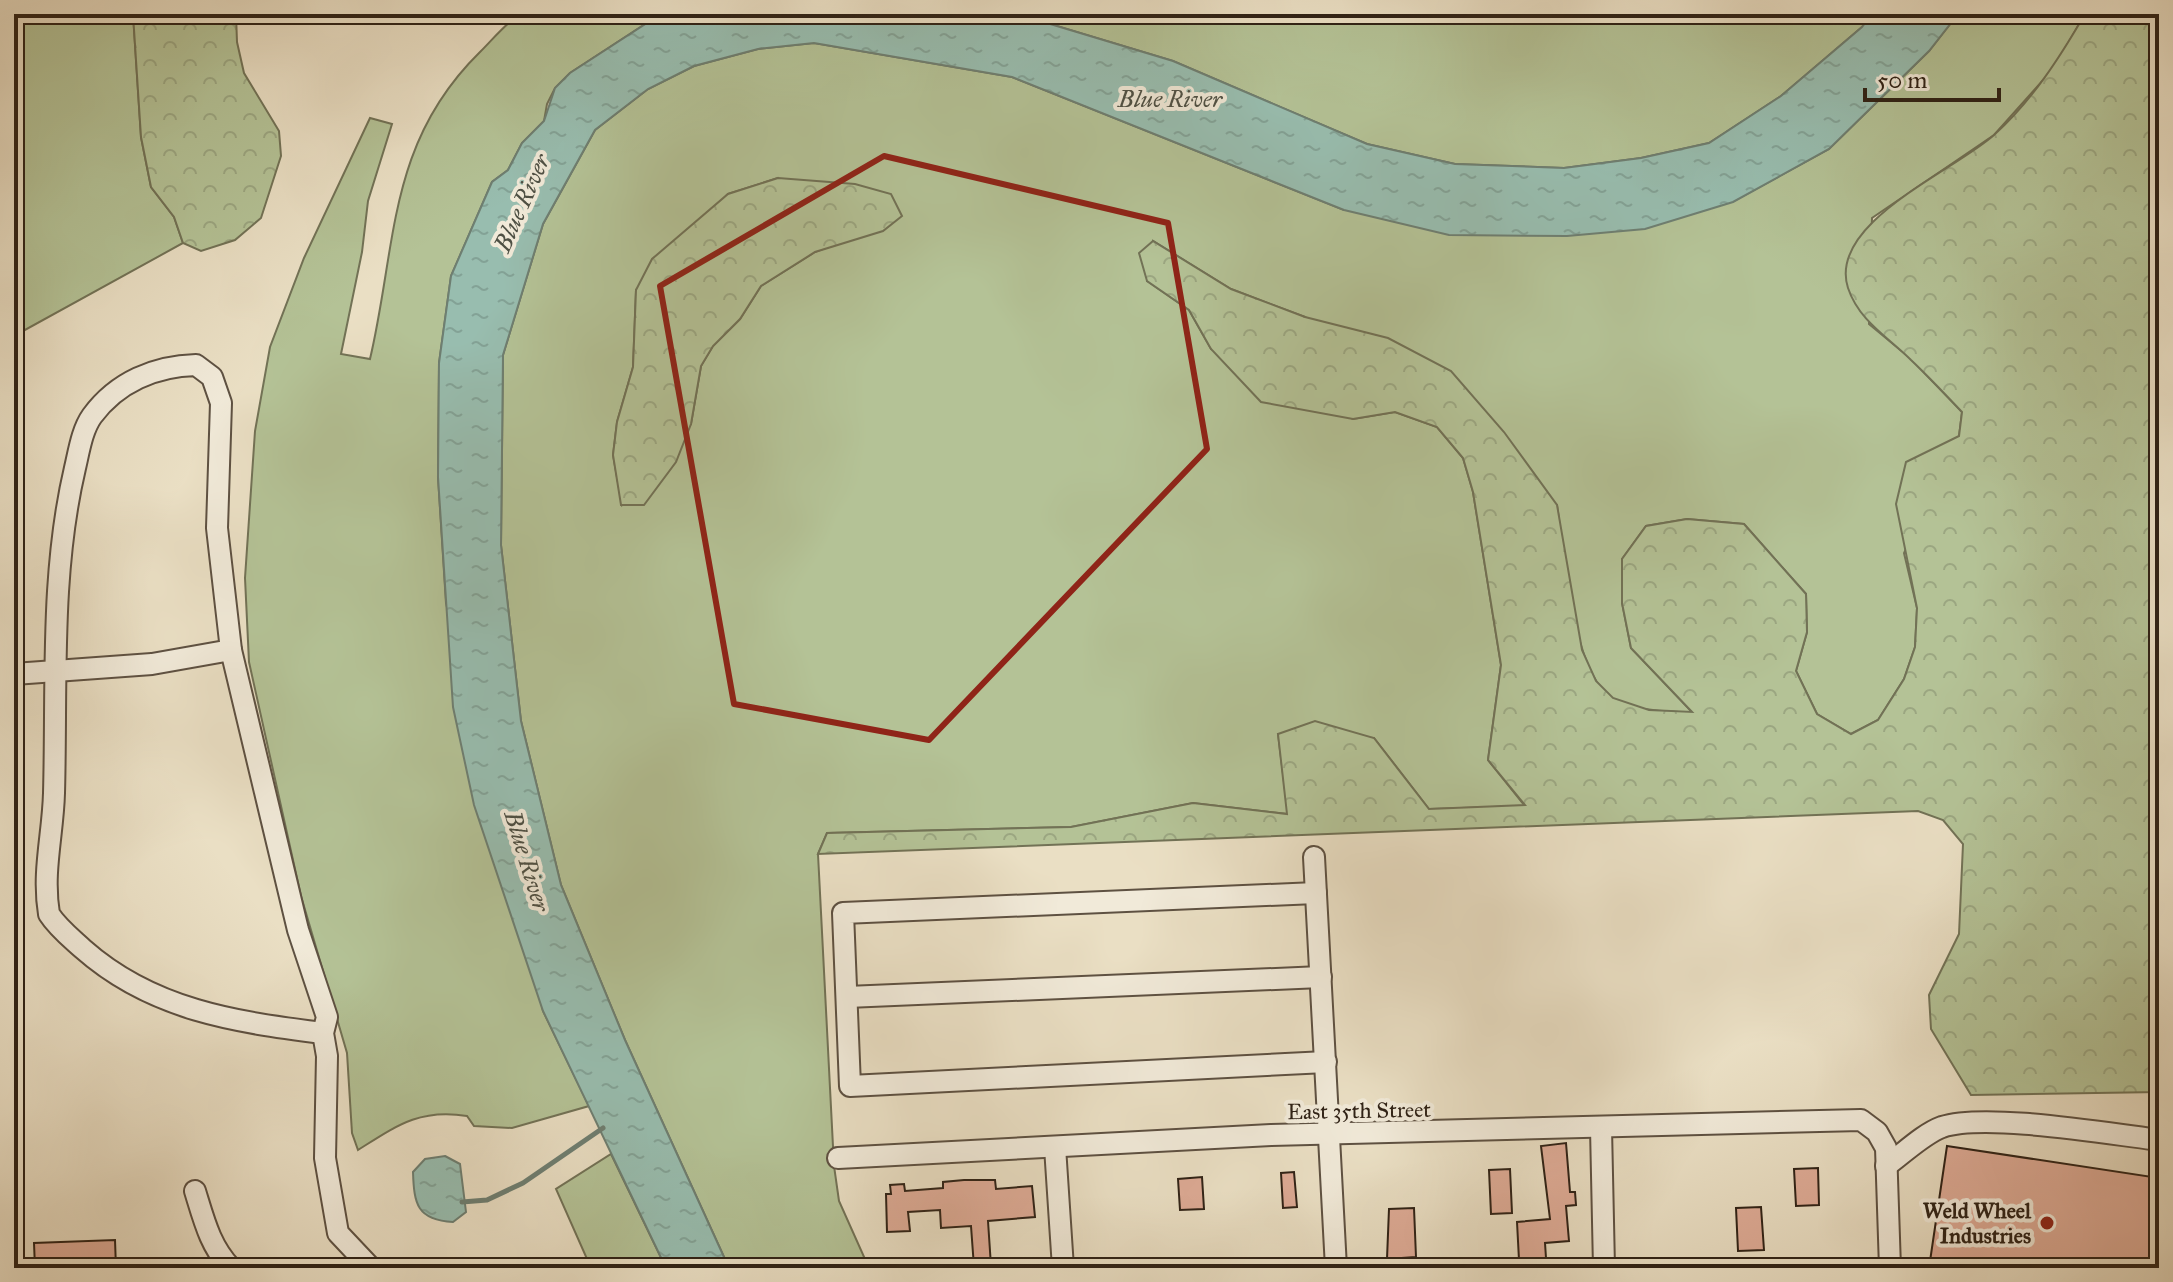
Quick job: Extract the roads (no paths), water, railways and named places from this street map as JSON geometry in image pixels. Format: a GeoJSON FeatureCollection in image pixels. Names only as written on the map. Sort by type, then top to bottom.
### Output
{"type":"FeatureCollection","features":[{"type":"Feature","properties":{"kind":"street"},"geometry":{"type":"LineString","coordinates":[[323,1033],[205,1015],[164,1001],[98,962],[55,924],[49,914],[45,870],[54,798],[61,536],[80,444],[91,418],[114,392],[151,371],[196,365],[212,377],[221,403],[217,528],[231,650],[298,930],[327,1017],[323,1033],[327,1056],[325,1158],[338,1233],[371,1268]]}},
{"type":"Feature","properties":{"kind":"street"},"geometry":{"type":"LineString","coordinates":[[14,653],[18,674],[152,664],[231,650]]}},
{"type":"Feature","properties":{"kind":"street"},"geometry":{"type":"LineString","coordinates":[[1314,857],[1336,1268]]}},
{"type":"Feature","properties":{"kind":"street"},"geometry":{"type":"LineString","coordinates":[[1316,893],[843,913],[850,1086],[1326,1062]]}},
{"type":"Feature","properties":{"kind":"street"},"geometry":{"type":"LineString","coordinates":[[847,997],[1321,977]]}},
{"type":"Feature","properties":{"kind":"street","name":"East 35th Street"},"geometry":{"type":"LineString","coordinates":[[838,1158],[1271,1135],[1331,1136],[1838,1119],[1861,1120],[1877,1132],[1886,1148],[1886,1166]]}},
{"type":"Feature","properties":{"kind":"street"},"geometry":{"type":"LineString","coordinates":[[1890,1268],[1886,1166],[1939,1128],[1960,1123],[2046,1126],[2152,1139],[2159,1135]]}},
{"type":"Feature","properties":{"kind":"street"},"geometry":{"type":"LineString","coordinates":[[1601,1128],[1604,1268]]}},
{"type":"Feature","properties":{"kind":"street"},"geometry":{"type":"LineString","coordinates":[[1055,1147],[1063,1268]]}},
{"type":"Feature","properties":{"kind":"street"},"geometry":{"type":"LineString","coordinates":[[195,1191],[218,1255],[231,1268]]}},
{"type":"Feature","properties":{"kind":"water","name":"Blue River"},"geometry":{"type":"Polygon","coordinates":[[[669,14],[1017,14],[1173,61],[1367,144],[1455,164],[1564,168],[1641,158],[1709,143],[1781,96],[1862,27],[1872,14],[1958,14],[1929,51],[1829,149],[1733,202],[1645,229],[1567,236],[1449,235],[1344,210],[1012,77],[814,43],[758,49],[694,66],[648,89],[595,130],[543,224],[503,355],[501,545],[521,721],[561,885],[625,1040],[729,1268],[666,1268],[543,1011],[474,805],[453,707],[438,477],[439,363],[451,276],[492,182],[508,170],[522,143],[544,121],[555,88],[570,73],[647,23],[669,14]]]}},
{"type":"Feature","properties":{"kind":"water"},"geometry":{"type":"Polygon","coordinates":[[[445,1156],[460,1164],[466,1212],[453,1222],[425,1214],[415,1193],[413,1172],[425,1159],[445,1156]]]}},
{"type":"Feature","properties":{"kind":"waterway"},"geometry":{"type":"LineString","coordinates":[[462,1202],[487,1200],[523,1183],[603,1128]]}},
{"type":"Feature","properties":{"kind":"place","name":"Weld Wheel Industries"},"geometry":{"type":"Point","coordinates":[2047,1223]}}]}
